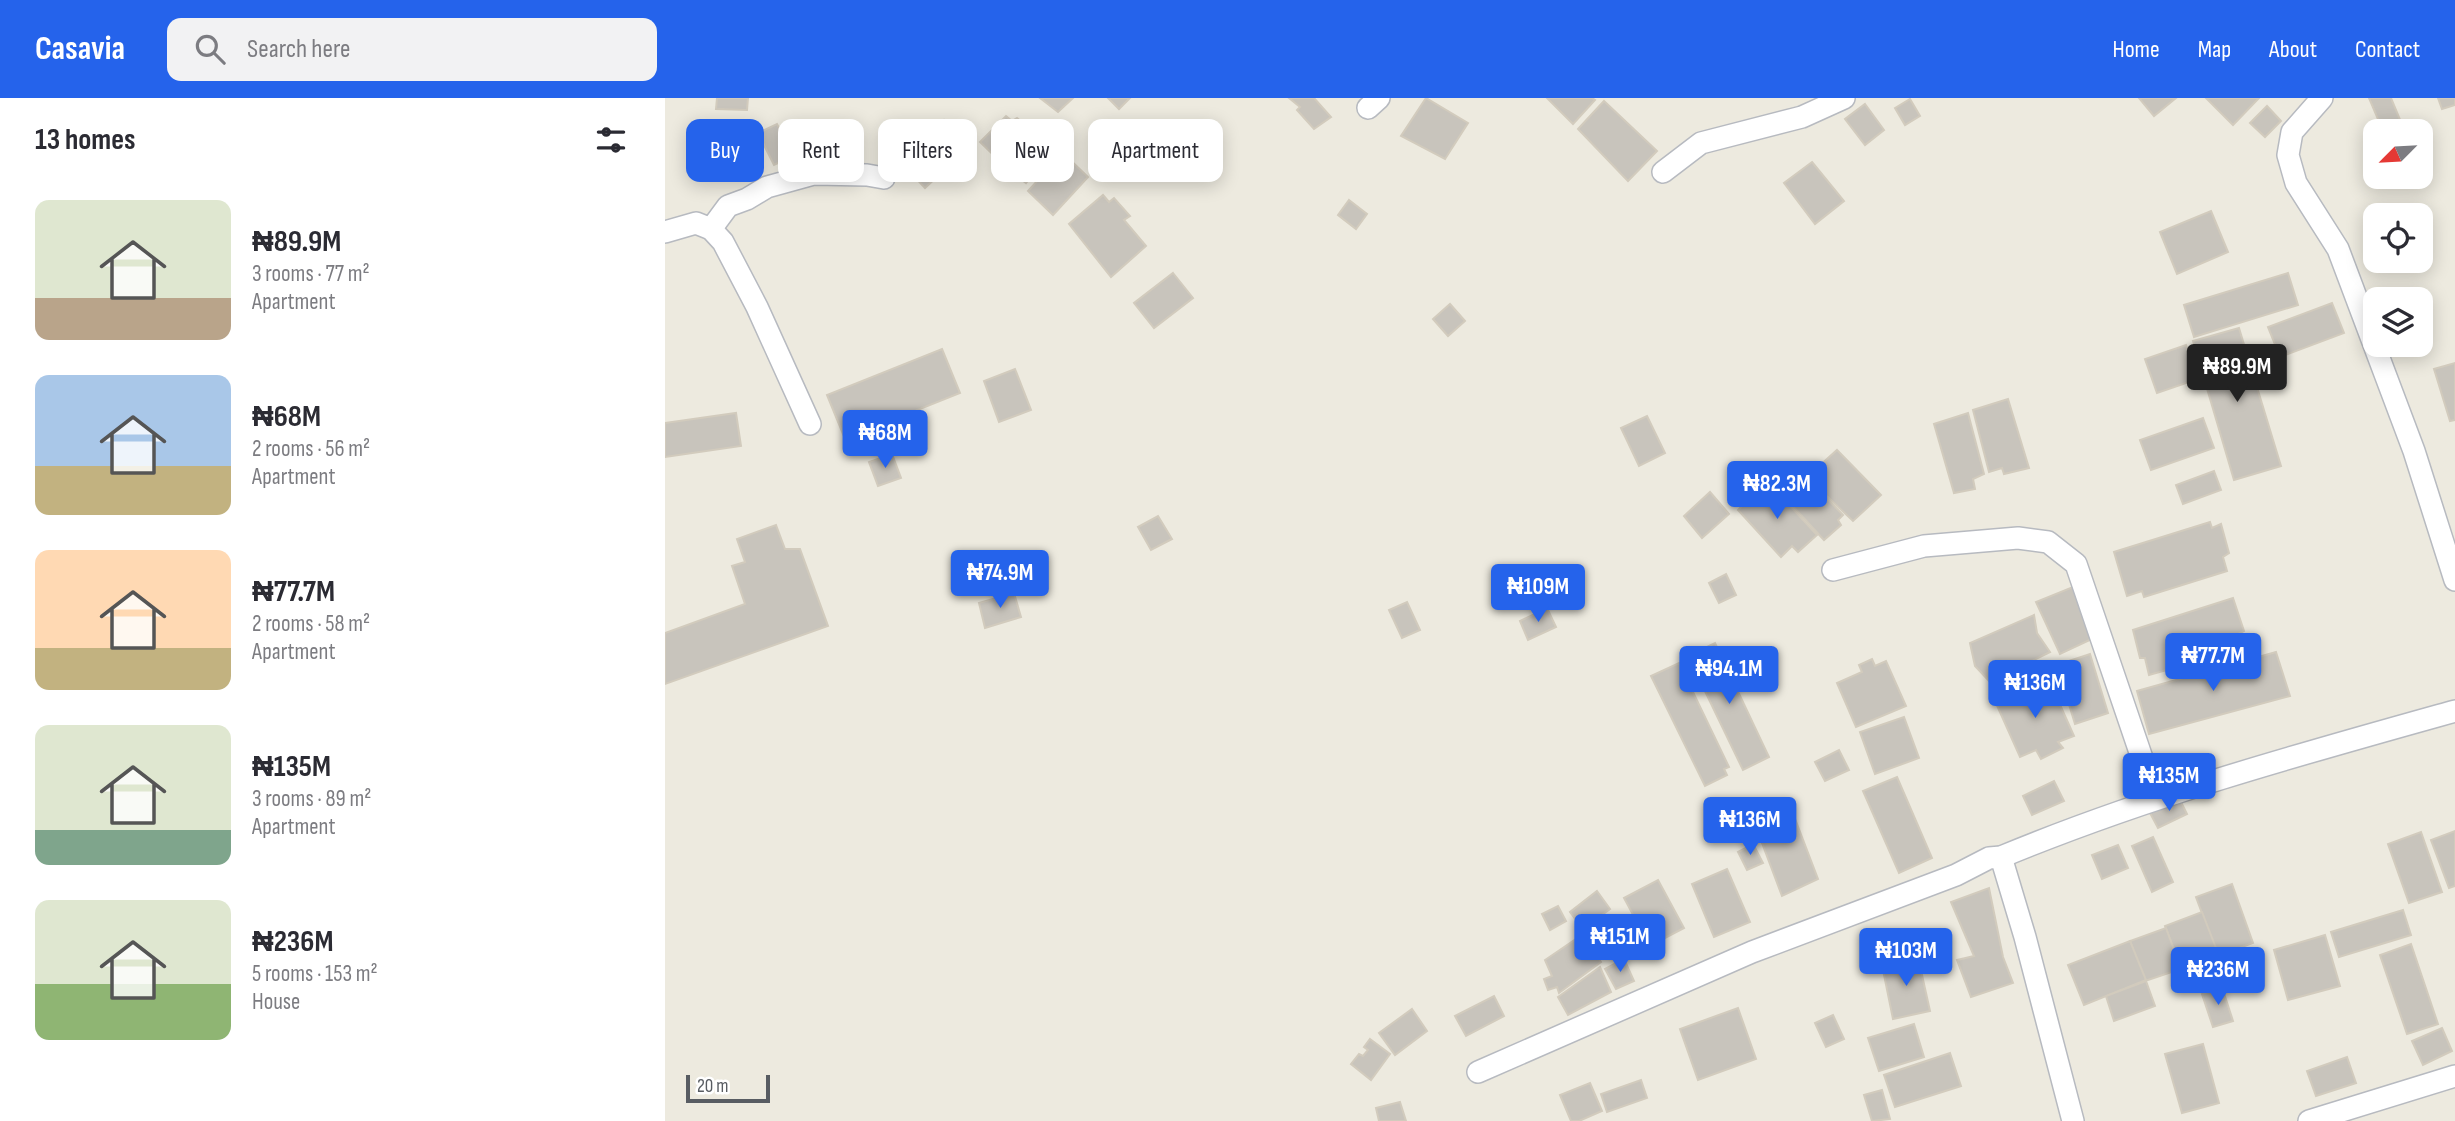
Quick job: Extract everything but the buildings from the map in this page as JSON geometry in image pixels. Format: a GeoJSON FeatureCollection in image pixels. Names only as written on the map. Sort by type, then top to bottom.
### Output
{"type":"FeatureCollection","features":[{"type":"Feature","properties":{"kind":"street"},"geometry":{"type":"LineString","coordinates":[[1663,172],[1701,142],[1802,117],[1844,98]]}},
{"type":"Feature","properties":{"kind":"street"},"geometry":{"type":"LineString","coordinates":[[2322,98],[2292,132],[2288,155],[2296,183],[2338,249],[2414,452],[2455,580]]}},
{"type":"Feature","properties":{"kind":"street"},"geometry":{"type":"LineString","coordinates":[[711,229],[728,206],[767,187],[814,174],[878,177]]}},
{"type":"Feature","properties":{"kind":"street"},"geometry":{"type":"LineString","coordinates":[[665,232],[695,223],[711,229],[723,242],[757,307],[810,424]]}},
{"type":"Feature","properties":{"kind":"street"},"geometry":{"type":"LineString","coordinates":[[1833,570],[1924,546],[2018,538],[2048,542],[2076,564],[2144,764],[2164,796]]}},
{"type":"Feature","properties":{"kind":"street"},"geometry":{"type":"LineString","coordinates":[[1478,1072],[1752,952],[2082,824],[2275,761],[2455,711]]}},
{"type":"Feature","properties":{"kind":"street"},"geometry":{"type":"LineString","coordinates":[[2001,857],[2025,937],[2073,1121]]}},
{"type":"Feature","properties":{"kind":"street"},"geometry":{"type":"LineString","coordinates":[[2309,1121],[2455,1076]]}}]}
